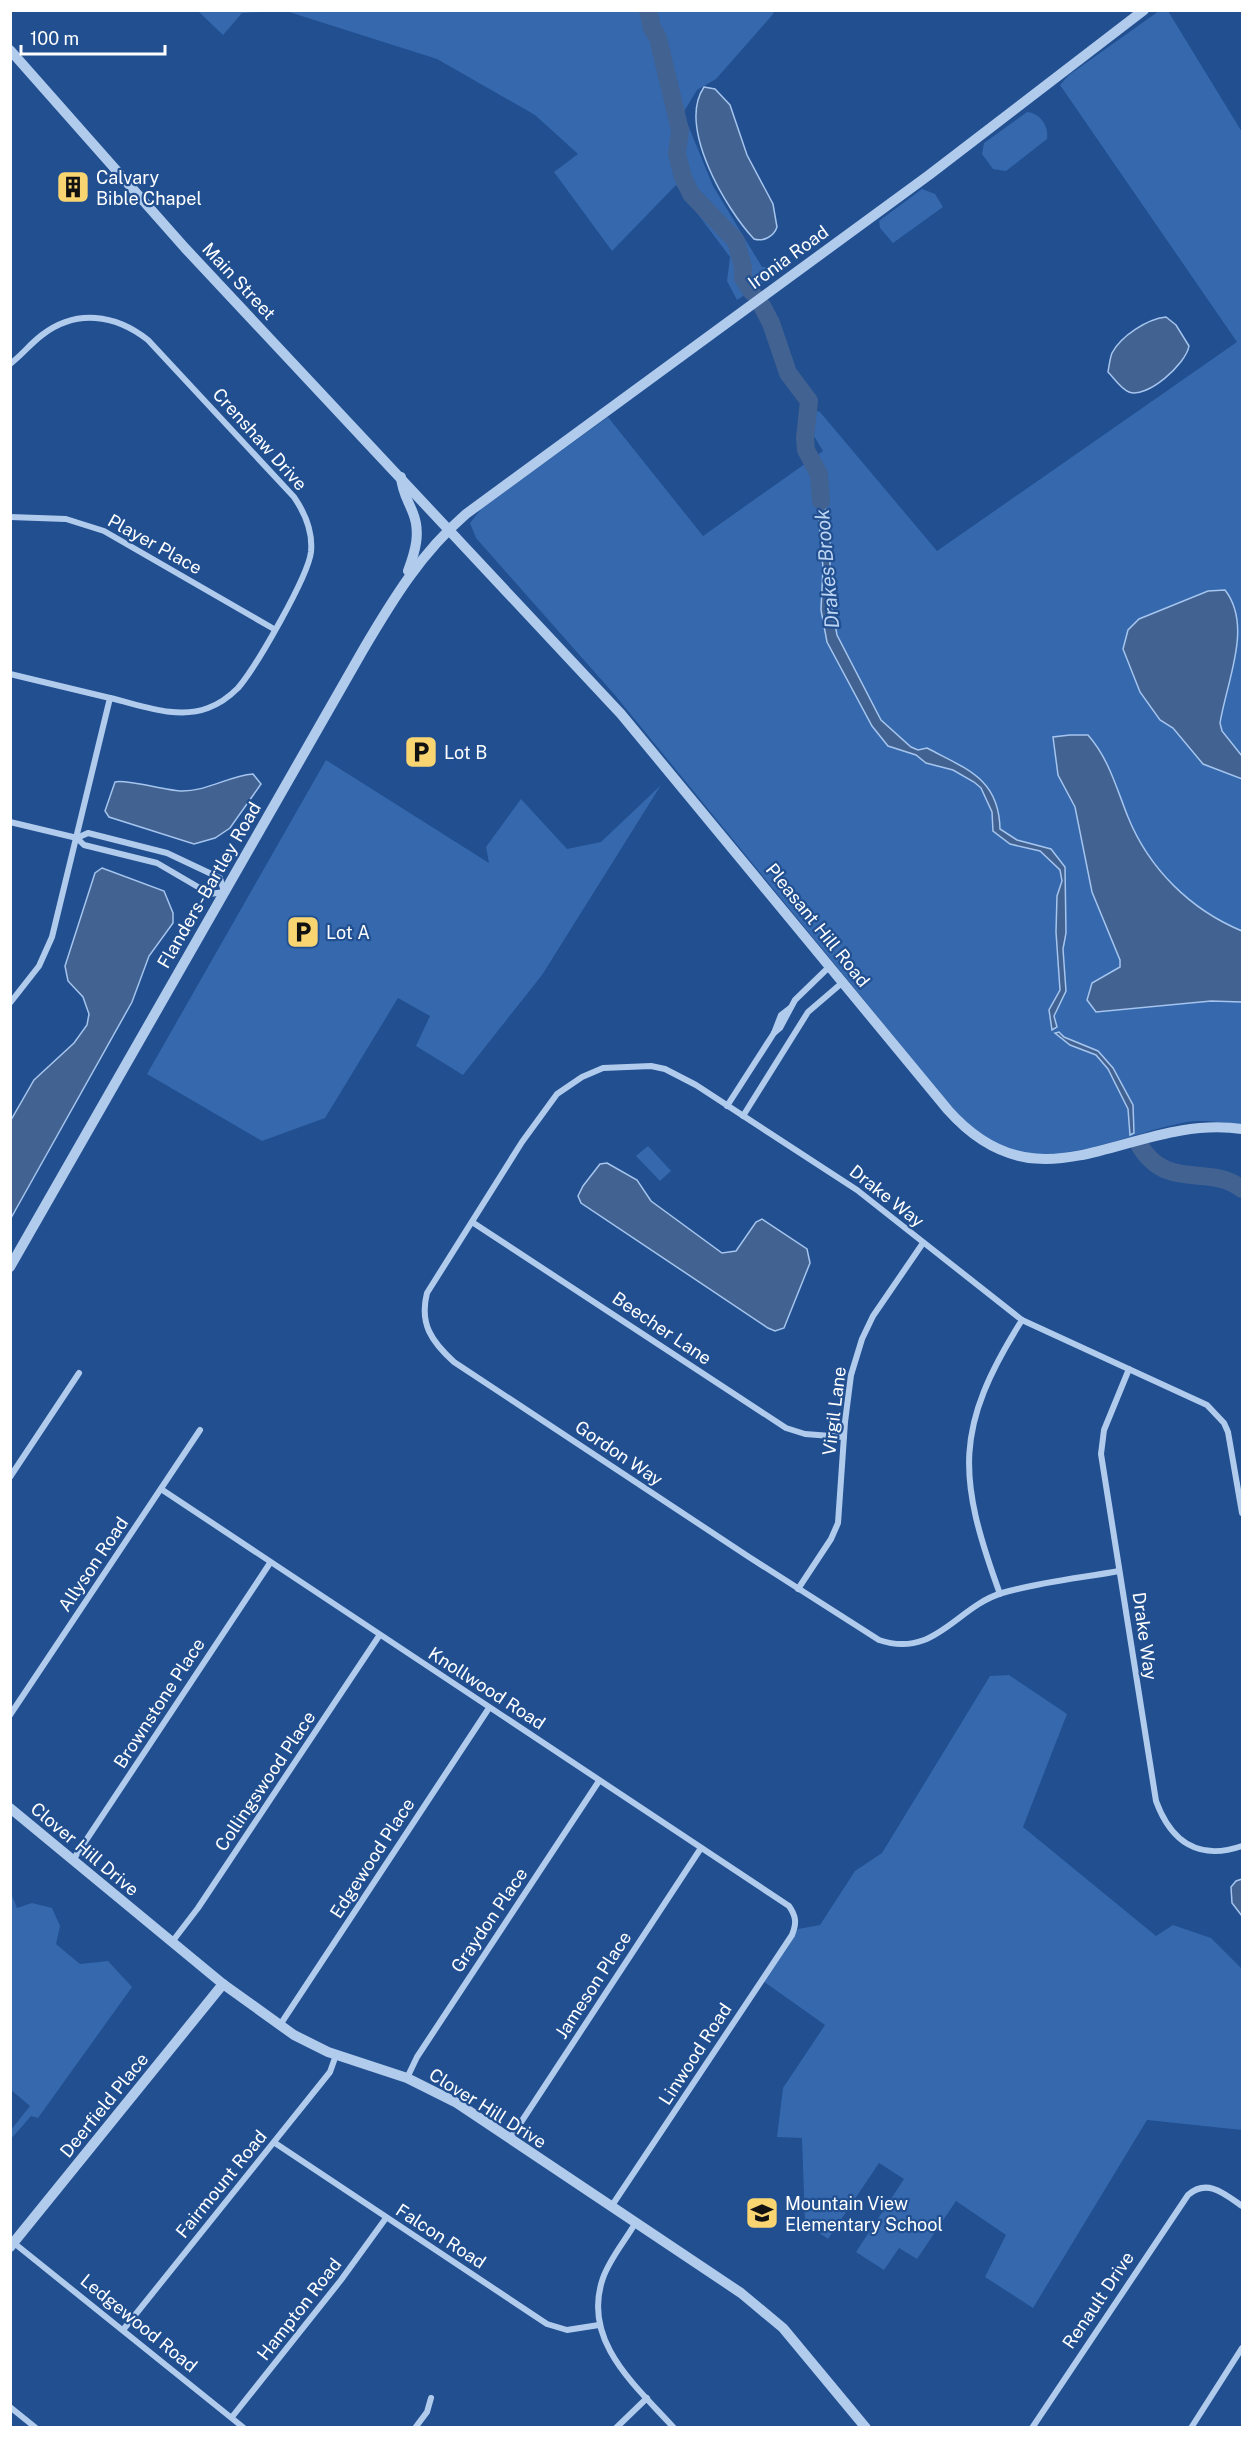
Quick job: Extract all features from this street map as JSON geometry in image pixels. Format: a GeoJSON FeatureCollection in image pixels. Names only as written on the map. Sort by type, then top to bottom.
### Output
{"type":"FeatureCollection","features":[{"type":"Feature","properties":{"kind":"street","name":"Ironia Road"},"geometry":{"type":"LineString","coordinates":[[449,528],[939,168],[1144,10]]}},
{"type":"Feature","properties":{"kind":"street","name":"Main Street"},"geometry":{"type":"LineString","coordinates":[[10,50],[158,218],[449,528]]}},
{"type":"Feature","properties":{"kind":"street","name":"Crenshaw Drive"},"geometry":{"type":"LineString","coordinates":[[10,363],[40,336],[76,318],[114,320],[134,329],[148,340],[294,496],[306,516],[311,536],[309,563],[304,575],[239,687],[222,701],[207,708],[175,712],[10,674]]}},
{"type":"Feature","properties":{"kind":"street"},"geometry":{"type":"LineString","coordinates":[[401,477],[402,493],[414,517],[417,531],[414,552],[405,579]]}},
{"type":"Feature","properties":{"kind":"street","name":"Player Place"},"geometry":{"type":"LineString","coordinates":[[10,517],[66,519],[104,531],[274,629]]}},
{"type":"Feature","properties":{"kind":"street","name":"Flanders-Bartley Road"},"geometry":{"type":"LineString","coordinates":[[10,1267],[405,579],[425,553],[449,528]]}},
{"type":"Feature","properties":{"kind":"street","name":"Pleasant Hill Road"},"geometry":{"type":"LineString","coordinates":[[449,528],[621,714],[959,1123],[981,1142],[1004,1154],[1036,1160],[1064,1159],[1183,1129],[1206,1126],[1242,1129]]}},
{"type":"Feature","properties":{"kind":"street"},"geometry":{"type":"LineString","coordinates":[[10,1003],[39,966],[49,946],[110,698]]}},
{"type":"Feature","properties":{"kind":"street"},"geometry":{"type":"LineString","coordinates":[[10,822],[77,838],[84,845],[157,863],[210,894],[224,892],[220,878],[167,853],[88,833],[77,838]]}},
{"type":"Feature","properties":{"kind":"street"},"geometry":{"type":"LineString","coordinates":[[727,1106],[774,1033],[780,1028],[790,1008],[804,989],[830,966]]}},
{"type":"Feature","properties":{"kind":"street"},"geometry":{"type":"LineString","coordinates":[[743,1116],[808,1012],[843,982]]}},
{"type":"Feature","properties":{"kind":"street","name":"Drake Way"},"geometry":{"type":"LineString","coordinates":[[620,1066],[651,1066],[665,1069],[743,1116],[857,1190],[1022,1320],[1196,1399],[1224,1423],[1242,1513]]}},
{"type":"Feature","properties":{"kind":"street","name":"Gordon Way"},"geometry":{"type":"LineString","coordinates":[[620,1066],[603,1068],[582,1077],[557,1094],[532,1127],[427,1293],[423,1317],[431,1340],[454,1362],[862,1631],[891,1644],[924,1641],[1000,1594],[1119,1571]]}},
{"type":"Feature","properties":{"kind":"street","name":"Beecher Lane"},"geometry":{"type":"LineString","coordinates":[[472,1222],[786,1428],[806,1434],[844,1437]]}},
{"type":"Feature","properties":{"kind":"street","name":"Virgil Lane"},"geometry":{"type":"LineString","coordinates":[[798,1589],[831,1539],[838,1523],[851,1375],[862,1339],[883,1300],[923,1243]]}},
{"type":"Feature","properties":{"kind":"street"},"geometry":{"type":"LineString","coordinates":[[1000,1594],[972,1508],[968,1478],[969,1446],[984,1388],[1022,1320]]}},
{"type":"Feature","properties":{"kind":"street","name":"Drake Way"},"geometry":{"type":"LineString","coordinates":[[1129,1369],[1101,1444],[1156,1802],[1162,1818],[1177,1838],[1198,1848],[1214,1850],[1242,1846]]}},
{"type":"Feature","properties":{"kind":"street"},"geometry":{"type":"LineString","coordinates":[[10,1477],[79,1373]]}},
{"type":"Feature","properties":{"kind":"street","name":"Allyson Road"},"geometry":{"type":"LineString","coordinates":[[10,1715],[200,1430]]}},
{"type":"Feature","properties":{"kind":"street","name":"Knollwood Road"},"geometry":{"type":"LineString","coordinates":[[161,1489],[789,1906],[795,1915]]}},
{"type":"Feature","properties":{"kind":"street","name":"Brownstone Place"},"geometry":{"type":"LineString","coordinates":[[74,1860],[270,1563]]}},
{"type":"Feature","properties":{"kind":"street","name":"Collingswood Place"},"geometry":{"type":"LineString","coordinates":[[172,1942],[198,1908],[379,1635]]}},
{"type":"Feature","properties":{"kind":"street","name":"Edgewood Place"},"geometry":{"type":"LineString","coordinates":[[280,2025],[489,1708]]}},
{"type":"Feature","properties":{"kind":"street","name":"Graydon Place"},"geometry":{"type":"LineString","coordinates":[[407,2078],[417,2057],[599,1781]]}},
{"type":"Feature","properties":{"kind":"street","name":"Clover Hill Drive"},"geometry":{"type":"LineString","coordinates":[[10,1808],[224,1984],[280,2025],[336,2055],[407,2078],[457,2103],[741,2293],[772,2317],[866,2427]]}},
{"type":"Feature","properties":{"kind":"street","name":"Jameson Place"},"geometry":{"type":"LineString","coordinates":[[510,2139],[701,1848]]}},
{"type":"Feature","properties":{"kind":"street","name":"Linwood Road"},"geometry":{"type":"LineString","coordinates":[[611,2206],[792,1935],[795,1915]]}},
{"type":"Feature","properties":{"kind":"street","name":"Deerfield Place"},"geometry":{"type":"LineString","coordinates":[[12,2245],[224,1984]]}},
{"type":"Feature","properties":{"kind":"street","name":"Fairmount Road"},"geometry":{"type":"LineString","coordinates":[[123,2330],[330,2072],[336,2055]]}},
{"type":"Feature","properties":{"kind":"street","name":"Falcon Road"},"geometry":{"type":"LineString","coordinates":[[275,2143],[547,2324],[567,2330],[599,2325]]}},
{"type":"Feature","properties":{"kind":"street","name":"Renault Drive"},"geometry":{"type":"LineString","coordinates":[[1032,2427],[1181,2204],[1192,2192],[1202,2186],[1210,2187],[1242,2206]]}},
{"type":"Feature","properties":{"kind":"street","name":"Hampton Road"},"geometry":{"type":"LineString","coordinates":[[232,2417],[347,2273],[386,2218]]}},
{"type":"Feature","properties":{"kind":"street"},"geometry":{"type":"LineString","coordinates":[[636,2222],[603,2279],[597,2309],[599,2325],[613,2360],[674,2427]]}},
{"type":"Feature","properties":{"kind":"street","name":"Ledgewood Road"},"geometry":{"type":"LineString","coordinates":[[12,2245],[244,2427]]}},
{"type":"Feature","properties":{"kind":"street"},"geometry":{"type":"LineString","coordinates":[[1191,2427],[1242,2348]]}},
{"type":"Feature","properties":{"kind":"street"},"geometry":{"type":"LineString","coordinates":[[415,2427],[427,2412],[431,2398]]}},
{"type":"Feature","properties":{"kind":"street"},"geometry":{"type":"LineString","coordinates":[[616,2427],[647,2398]]}},
{"type":"Feature","properties":{"kind":"street"},"geometry":{"type":"LineString","coordinates":[[10,2407],[36,2427]]}},
{"type":"Feature","properties":{"kind":"shaded area"},"geometry":{"type":"Polygon","coordinates":[[[198,11],[286,11],[242,13],[223,35],[198,11]]]}},
{"type":"Feature","properties":{"kind":"shaded area"},"geometry":{"type":"Polygon","coordinates":[[[286,11],[772,11],[774,13],[716,79],[697,90],[683,113],[713,186],[762,267],[788,266],[737,300],[727,281],[730,257],[676,185],[612,251],[554,172],[578,154],[535,115],[437,59],[286,11]]]}},
{"type":"Feature","properties":{"kind":"shaded area"},"geometry":{"type":"Polygon","coordinates":[[[1159,11],[1168,11],[1242,132],[1242,1124],[1194,1121],[1077,1150],[1049,1154],[1022,1152],[996,1144],[972,1128],[949,1104],[614,694],[476,538],[470,523],[481,509],[608,417],[703,536],[823,451],[812,433],[811,409],[820,412],[937,551],[1237,342],[1060,85],[1069,75],[1159,11]]]}},
{"type":"Feature","properties":{"kind":"shaded area"},"geometry":{"type":"Polygon","coordinates":[[[1027,112],[1043,121],[1047,129],[1047,139],[1006,171],[993,169],[982,154],[984,143],[1027,112]]]}},
{"type":"Feature","properties":{"kind":"shaded area"},"geometry":{"type":"Polygon","coordinates":[[[922,189],[935,194],[943,207],[893,243],[880,228],[879,221],[922,189]]]}},
{"type":"Feature","properties":{"kind":"shaded area"},"geometry":{"type":"Polygon","coordinates":[[[326,760],[489,863],[486,847],[521,799],[567,849],[601,842],[661,785],[542,975],[463,1075],[416,1046],[430,1016],[398,998],[325,1118],[262,1141],[147,1074],[326,760]]]}},
{"type":"Feature","properties":{"kind":"shaded area"},"geometry":{"type":"Polygon","coordinates":[[[648,1146],[671,1171],[660,1181],[636,1156],[648,1146]]]}},
{"type":"Feature","properties":{"kind":"shaded area"},"geometry":{"type":"Polygon","coordinates":[[[1009,1675],[1067,1714],[1023,1827],[1156,1936],[1173,1925],[1211,1938],[1242,1969],[1242,2130],[1147,2120],[1033,2308],[985,2277],[1006,2235],[956,2201],[917,2259],[899,2248],[884,2270],[856,2252],[904,2179],[879,2163],[828,2239],[805,2223],[802,2138],[777,2137],[783,2088],[825,2025],[763,1981],[798,1929],[820,1925],[855,1871],[882,1853],[990,1676],[1009,1675]]]}},
{"type":"Feature","properties":{"kind":"shaded area"},"geometry":{"type":"Polygon","coordinates":[[[10,1891],[17,1908],[32,1903],[52,1908],[60,1926],[56,1944],[80,1964],[108,1961],[132,1987],[38,2118],[31,2116],[11,2139],[11,2130],[30,2106],[11,2090],[10,1891]]]}},
{"type":"Feature","properties":{"kind":"water"},"geometry":{"type":"Polygon","coordinates":[[[704,87],[715,89],[730,105],[747,155],[773,204],[777,227],[768,238],[754,239],[731,208],[708,167],[696,123],[697,104],[704,87]]]}},
{"type":"Feature","properties":{"kind":"water"},"geometry":{"type":"Polygon","coordinates":[[[1166,317],[1176,325],[1189,346],[1186,353],[1181,362],[1155,385],[1137,393],[1126,391],[1108,372],[1112,353],[1135,329],[1166,317]]]}},
{"type":"Feature","properties":{"kind":"water"},"geometry":{"type":"Polygon","coordinates":[[[821,477],[830,542],[830,597],[837,635],[881,720],[911,747],[918,750],[927,748],[978,777],[994,798],[1000,829],[1017,840],[1051,849],[1065,867],[1066,933],[1063,949],[1066,991],[1054,1016],[1057,1027],[1052,1030],[1049,1010],[1060,990],[1056,932],[1057,896],[1062,881],[1060,870],[1040,851],[1010,844],[993,831],[992,812],[981,788],[974,782],[953,770],[926,763],[916,755],[888,746],[872,726],[827,642],[821,610],[823,568],[816,483],[821,477]]]}},
{"type":"Feature","properties":{"kind":"water"},"geometry":{"type":"Polygon","coordinates":[[[1225,590],[1233,604],[1238,637],[1220,723],[1222,731],[1242,756],[1242,779],[1203,764],[1173,728],[1160,720],[1140,692],[1123,649],[1128,630],[1139,619],[1208,591],[1225,590]]]}},
{"type":"Feature","properties":{"kind":"water"},"geometry":{"type":"Polygon","coordinates":[[[1088,735],[1095,744],[1111,774],[1137,836],[1148,854],[1174,886],[1206,912],[1242,931],[1242,1002],[1211,1001],[1096,1012],[1087,1000],[1092,983],[1120,967],[1120,960],[1092,892],[1075,807],[1058,775],[1053,737],[1088,735]]]}},
{"type":"Feature","properties":{"kind":"water"},"geometry":{"type":"Polygon","coordinates":[[[253,774],[261,784],[230,828],[215,838],[194,844],[109,817],[105,811],[115,782],[190,791],[253,774]]]}},
{"type":"Feature","properties":{"kind":"water"},"geometry":{"type":"Polygon","coordinates":[[[102,868],[164,891],[173,913],[173,923],[149,956],[132,1002],[11,1218],[11,1120],[34,1080],[74,1043],[87,1025],[89,1014],[83,997],[68,981],[65,966],[95,873],[102,868]]]}},
{"type":"Feature","properties":{"kind":"water"},"geometry":{"type":"Polygon","coordinates":[[[1059,1032],[1064,1037],[1098,1051],[1113,1068],[1133,1105],[1134,1133],[1130,1135],[1128,1109],[1108,1069],[1096,1055],[1070,1045],[1055,1033],[1059,1032]]]}},
{"type":"Feature","properties":{"kind":"water"},"geometry":{"type":"Polygon","coordinates":[[[607,1163],[637,1180],[651,1201],[722,1253],[736,1251],[756,1222],[762,1219],[807,1249],[810,1263],[784,1328],[775,1331],[768,1328],[581,1203],[578,1196],[583,1186],[600,1164],[607,1163]]]}},
{"type":"Feature","properties":{"kind":"water"},"geometry":{"type":"Polygon","coordinates":[[[1242,1879],[1242,1916],[1232,1903],[1231,1887],[1236,1881],[1242,1879]]]}},
{"type":"Feature","properties":{"kind":"waterway","name":"Drakes Brook"},"geometry":{"type":"LineString","coordinates":[[648,10],[652,28],[658,38],[680,130],[677,154],[683,177],[691,194],[736,241],[743,267],[743,278],[752,292]]}},
{"type":"Feature","properties":{"kind":"waterway","name":"Drakes Brook"},"geometry":{"type":"LineString","coordinates":[[762,306],[771,323],[788,373],[809,401],[806,450],[819,474],[821,501]]}},
{"type":"Feature","properties":{"kind":"waterway","name":"Drakes Brook"},"geometry":{"type":"LineString","coordinates":[[1140,1146],[1151,1160],[1163,1168],[1176,1173],[1216,1178],[1242,1189]]}},
{"type":"Feature","properties":{"kind":"place","name":"Calvary Bible Chapel"},"geometry":{"type":"Point","coordinates":[73,187]}},
{"type":"Feature","properties":{"kind":"place","name":"Lot B"},"geometry":{"type":"Point","coordinates":[421,752]}},
{"type":"Feature","properties":{"kind":"place","name":"Lot A"},"geometry":{"type":"Point","coordinates":[303,932]}},
{"type":"Feature","properties":{"kind":"place","name":"Mountain View Elementary School"},"geometry":{"type":"Point","coordinates":[762,2213]}}]}
